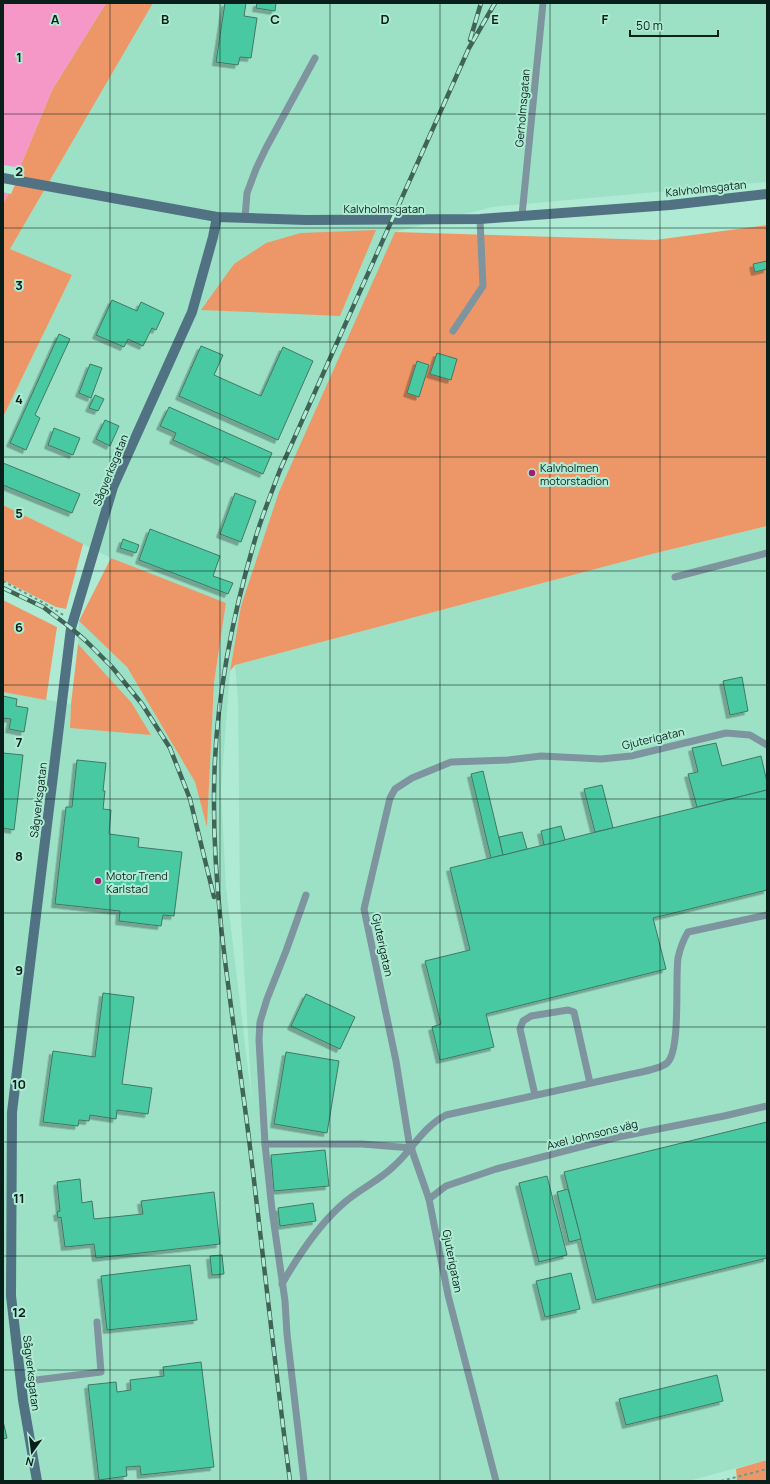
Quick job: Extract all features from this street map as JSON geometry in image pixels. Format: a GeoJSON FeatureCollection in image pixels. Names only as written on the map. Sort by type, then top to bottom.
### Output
{"type":"FeatureCollection","features":[{"type":"Feature","properties":{"kind":"street","name":"Kalvholmsgatan"},"geometry":{"type":"LineString","coordinates":[[3,178],[217,217],[306,220],[480,219],[670,204],[767,194]]}},
{"type":"Feature","properties":{"kind":"street","name":"Sågverksgatan"},"geometry":{"type":"LineString","coordinates":[[37,1481],[20,1382],[11,1296],[12,1112],[73,621],[114,487],[192,312],[213,237],[217,217]]}},
{"type":"Feature","properties":{"kind":"lane","name":"Gerholmsgatan"},"geometry":{"type":"LineString","coordinates":[[522,215],[543,3]]}},
{"type":"Feature","properties":{"kind":"lane"},"geometry":{"type":"LineString","coordinates":[[245,218],[247,193],[256,169],[315,58]]}},
{"type":"Feature","properties":{"kind":"lane"},"geometry":{"type":"LineString","coordinates":[[453,331],[483,286],[480,219]]}},
{"type":"Feature","properties":{"kind":"lane"},"geometry":{"type":"LineString","coordinates":[[675,577],[767,553]]}},
{"type":"Feature","properties":{"kind":"lane","name":"Gjuterigatan"},"geometry":{"type":"LineString","coordinates":[[496,1481],[448,1295],[429,1199],[412,1148],[396,1062],[364,909],[390,798],[395,790],[412,778],[450,762],[508,760],[541,756],[601,759],[631,756],[726,733],[741,733],[750,735],[767,745]]}},
{"type":"Feature","properties":{"kind":"lane"},"geometry":{"type":"LineString","coordinates":[[304,1481],[265,1144],[260,1068],[260,1022],[267,999],[306,895]]}},
{"type":"Feature","properties":{"kind":"lane"},"geometry":{"type":"LineString","coordinates":[[282,1284],[295,1261],[324,1223],[339,1207],[393,1168],[412,1148],[422,1134],[438,1120],[446,1116],[640,1072],[668,1063],[672,1056],[674,1046],[679,956],[684,938],[688,932],[767,916]]}},
{"type":"Feature","properties":{"kind":"lane"},"geometry":{"type":"LineString","coordinates":[[535,1095],[520,1029],[523,1021],[531,1016],[568,1010],[574,1012],[590,1083]]}},
{"type":"Feature","properties":{"kind":"lane","name":"Axel Johnsons väg"},"geometry":{"type":"LineString","coordinates":[[429,1199],[446,1186],[496,1169],[618,1138],[767,1106]]}},
{"type":"Feature","properties":{"kind":"lane"},"geometry":{"type":"LineString","coordinates":[[265,1144],[362,1144],[412,1148]]}},
{"type":"Feature","properties":{"kind":"lane"},"geometry":{"type":"LineString","coordinates":[[20,1382],[101,1372],[97,1322]]}},
{"type":"Feature","properties":{"kind":"path"},"geometry":{"type":"LineString","coordinates":[[3,581],[73,621]]}},
{"type":"Feature","properties":{"kind":"path"},"geometry":{"type":"LineString","coordinates":[[721,1481],[767,1469]]}},
{"type":"Feature","properties":{"kind":"shaded area"},"geometry":{"type":"Polygon","coordinates":[[[3,3],[106,3],[52,90],[11,189],[3,204],[3,3]]]}},
{"type":"Feature","properties":{"kind":"shaded area"},"geometry":{"type":"Polygon","coordinates":[[[106,3],[153,3],[10,249],[72,275],[3,417],[3,204],[11,189],[52,90],[106,3]]]}},
{"type":"Feature","properties":{"kind":"shaded area"},"geometry":{"type":"Polygon","coordinates":[[[153,3],[767,3],[767,182],[492,207],[395,232],[241,606],[230,671],[221,789],[226,887],[252,1102],[240,899],[238,700],[235,665],[652,554],[767,526],[767,1460],[688,1481],[3,1481],[3,692],[71,704],[70,728],[131,702],[78,644],[79,621],[127,667],[195,782],[207,825],[214,683],[226,604],[111,558],[3,505],[3,417],[72,275],[10,249],[153,3]]]}},
{"type":"Feature","properties":{"kind":"shaded area","name":"Kalvholmen motorstadion"},"geometry":{"type":"Polygon","coordinates":[[[767,225],[767,526],[652,554],[235,665],[230,671],[241,606],[279,492],[395,232],[655,240],[767,225]]]}},
{"type":"Feature","properties":{"kind":"shaded area"},"geometry":{"type":"Polygon","coordinates":[[[376,230],[340,316],[201,310],[234,264],[266,243],[301,233],[376,230]]]}},
{"type":"Feature","properties":{"kind":"shaded area"},"geometry":{"type":"Polygon","coordinates":[[[3,505],[83,544],[66,609],[56,607],[3,580],[3,505]]]}},
{"type":"Feature","properties":{"kind":"shaded area"},"geometry":{"type":"Polygon","coordinates":[[[111,558],[226,603],[214,683],[207,827],[195,782],[127,667],[79,621],[111,558]]]}},
{"type":"Feature","properties":{"kind":"shaded area"},"geometry":{"type":"Polygon","coordinates":[[[3,600],[57,627],[46,700],[3,692],[3,600]]]}},
{"type":"Feature","properties":{"kind":"shaded area"},"geometry":{"type":"Polygon","coordinates":[[[78,644],[131,702],[151,735],[70,728],[71,704],[78,644]]]}},
{"type":"Feature","properties":{"kind":"shaded area"},"geometry":{"type":"Polygon","coordinates":[[[767,1460],[767,1481],[737,1481],[736,1469],[767,1460]]]}},
{"type":"Feature","properties":{"kind":"pier"},"geometry":{"type":"Polygon","coordinates":[[[3,165],[22,168],[11,194],[3,192],[3,165]]]}},
{"type":"Feature","properties":{"kind":"building"},"geometry":{"type":"Polygon","coordinates":[[[225,3],[246,3],[244,16],[257,18],[251,58],[240,57],[238,65],[216,62],[225,3]]]}},
{"type":"Feature","properties":{"kind":"building"},"geometry":{"type":"Polygon","coordinates":[[[257,3],[276,3],[275,11],[256,8],[257,3]]]}},
{"type":"Feature","properties":{"kind":"building"},"geometry":{"type":"Polygon","coordinates":[[[767,261],[767,269],[755,272],[753,264],[767,261]]]}},
{"type":"Feature","properties":{"kind":"building"},"geometry":{"type":"Polygon","coordinates":[[[112,300],[137,311],[141,302],[164,313],[156,330],[152,328],[143,346],[128,339],[124,347],[96,335],[112,300]]]}},
{"type":"Feature","properties":{"kind":"building"},"geometry":{"type":"Polygon","coordinates":[[[59,334],[70,339],[35,415],[40,418],[26,450],[10,443],[59,334]]]}},
{"type":"Feature","properties":{"kind":"building"},"geometry":{"type":"Polygon","coordinates":[[[201,346],[223,355],[214,375],[261,396],[283,347],[313,361],[278,440],[179,396],[201,346]]]}},
{"type":"Feature","properties":{"kind":"building"},"geometry":{"type":"Polygon","coordinates":[[[437,353],[457,359],[451,380],[430,374],[437,353]]]}},
{"type":"Feature","properties":{"kind":"building"},"geometry":{"type":"Polygon","coordinates":[[[417,361],[429,365],[419,397],[407,393],[417,361]]]}},
{"type":"Feature","properties":{"kind":"building"},"geometry":{"type":"Polygon","coordinates":[[[90,364],[102,368],[91,398],[79,393],[90,364]]]}},
{"type":"Feature","properties":{"kind":"building"},"geometry":{"type":"Polygon","coordinates":[[[95,395],[104,399],[98,411],[89,408],[95,395]]]}},
{"type":"Feature","properties":{"kind":"building"},"geometry":{"type":"Polygon","coordinates":[[[169,407],[272,453],[263,474],[224,457],[222,462],[173,440],[176,433],[160,426],[169,407]]]}},
{"type":"Feature","properties":{"kind":"building"},"geometry":{"type":"Polygon","coordinates":[[[105,420],[119,426],[110,446],[96,439],[105,420]]]}},
{"type":"Feature","properties":{"kind":"building"},"geometry":{"type":"Polygon","coordinates":[[[54,428],[80,438],[73,455],[48,445],[54,428]]]}},
{"type":"Feature","properties":{"kind":"building"},"geometry":{"type":"Polygon","coordinates":[[[3,463],[80,494],[72,513],[3,485],[3,463]]]}},
{"type":"Feature","properties":{"kind":"building"},"geometry":{"type":"Polygon","coordinates":[[[235,493],[256,501],[241,542],[220,534],[235,493]]]}},
{"type":"Feature","properties":{"kind":"building"},"geometry":{"type":"Polygon","coordinates":[[[150,529],[220,556],[213,576],[233,583],[228,594],[139,560],[150,529]]]}},
{"type":"Feature","properties":{"kind":"building"},"geometry":{"type":"Polygon","coordinates":[[[123,539],[139,545],[136,553],[120,548],[123,539]]]}},
{"type":"Feature","properties":{"kind":"building"},"geometry":{"type":"Polygon","coordinates":[[[742,677],[748,711],[730,715],[723,681],[742,677]]]}},
{"type":"Feature","properties":{"kind":"building"},"geometry":{"type":"Polygon","coordinates":[[[3,696],[17,699],[16,706],[28,708],[24,732],[9,729],[11,719],[3,718],[3,696]]]}},
{"type":"Feature","properties":{"kind":"building"},"geometry":{"type":"Polygon","coordinates":[[[716,743],[722,766],[761,756],[767,782],[767,790],[697,807],[688,774],[698,772],[692,748],[716,743]]]}},
{"type":"Feature","properties":{"kind":"building"},"geometry":{"type":"Polygon","coordinates":[[[3,753],[23,755],[14,830],[3,828],[3,753]]]}},
{"type":"Feature","properties":{"kind":"building"},"geometry":{"type":"Polygon","coordinates":[[[77,760],[106,763],[103,809],[111,810],[109,834],[139,838],[138,847],[182,852],[174,916],[163,915],[161,926],[119,921],[120,911],[55,904],[66,807],[72,807],[77,760]]]}},
{"type":"Feature","properties":{"kind":"building"},"geometry":{"type":"Polygon","coordinates":[[[483,771],[503,855],[491,858],[471,774],[483,771]]]}},
{"type":"Feature","properties":{"kind":"building"},"geometry":{"type":"Polygon","coordinates":[[[602,785],[613,828],[595,832],[584,789],[602,785]]]}},
{"type":"Feature","properties":{"kind":"building"},"geometry":{"type":"Polygon","coordinates":[[[767,790],[767,890],[653,918],[666,969],[486,1014],[494,1047],[440,1060],[432,1027],[441,1024],[425,961],[470,950],[450,868],[767,790]]]}},
{"type":"Feature","properties":{"kind":"building"},"geometry":{"type":"Polygon","coordinates":[[[561,826],[565,840],[544,845],[541,831],[561,826]]]}},
{"type":"Feature","properties":{"kind":"building"},"geometry":{"type":"Polygon","coordinates":[[[522,832],[527,849],[503,855],[499,837],[522,832]]]}},
{"type":"Feature","properties":{"kind":"building"},"geometry":{"type":"Polygon","coordinates":[[[103,993],[134,997],[122,1084],[152,1088],[148,1114],[117,1110],[116,1119],[90,1115],[89,1121],[79,1120],[78,1126],[43,1122],[53,1051],[95,1057],[103,993]]]}},
{"type":"Feature","properties":{"kind":"building"},"geometry":{"type":"Polygon","coordinates":[[[306,994],[355,1017],[340,1049],[291,1026],[306,994]]]}},
{"type":"Feature","properties":{"kind":"building"},"geometry":{"type":"Polygon","coordinates":[[[286,1052],[339,1061],[327,1133],[274,1124],[286,1052]]]}},
{"type":"Feature","properties":{"kind":"building"},"geometry":{"type":"Polygon","coordinates":[[[767,1122],[767,1258],[596,1300],[564,1172],[767,1122]]]}},
{"type":"Feature","properties":{"kind":"building"},"geometry":{"type":"Polygon","coordinates":[[[325,1150],[329,1186],[274,1191],[271,1155],[325,1150]]]}},
{"type":"Feature","properties":{"kind":"building"},"geometry":{"type":"Polygon","coordinates":[[[547,1176],[567,1255],[539,1262],[519,1183],[547,1176]]]}},
{"type":"Feature","properties":{"kind":"building"},"geometry":{"type":"Polygon","coordinates":[[[80,1179],[82,1203],[92,1201],[94,1219],[143,1214],[141,1201],[214,1192],[220,1244],[96,1258],[94,1244],[65,1247],[61,1217],[58,1218],[57,1212],[60,1211],[57,1182],[80,1179]]]}},
{"type":"Feature","properties":{"kind":"building"},"geometry":{"type":"Polygon","coordinates":[[[568,1189],[581,1239],[569,1242],[557,1192],[568,1189]]]}},
{"type":"Feature","properties":{"kind":"building"},"geometry":{"type":"Polygon","coordinates":[[[313,1203],[316,1221],[280,1226],[278,1208],[313,1203]]]}},
{"type":"Feature","properties":{"kind":"building"},"geometry":{"type":"Polygon","coordinates":[[[222,1255],[224,1274],[212,1275],[210,1256],[222,1255]]]}},
{"type":"Feature","properties":{"kind":"building"},"geometry":{"type":"Polygon","coordinates":[[[190,1265],[197,1320],[107,1330],[101,1276],[190,1265]]]}},
{"type":"Feature","properties":{"kind":"building"},"geometry":{"type":"Polygon","coordinates":[[[571,1273],[580,1309],[545,1317],[536,1281],[571,1273]]]}},
{"type":"Feature","properties":{"kind":"building"},"geometry":{"type":"Polygon","coordinates":[[[201,1362],[214,1467],[141,1475],[140,1466],[126,1467],[127,1476],[99,1480],[88,1385],[116,1382],[117,1392],[131,1390],[130,1380],[164,1376],[163,1367],[201,1362]]]}},
{"type":"Feature","properties":{"kind":"building"},"geometry":{"type":"Polygon","coordinates":[[[717,1375],[723,1401],[626,1425],[619,1399],[717,1375]]]}},
{"type":"Feature","properties":{"kind":"building"},"geometry":{"type":"Polygon","coordinates":[[[3,1421],[7,1438],[3,1439],[3,1421]]]}},
{"type":"Feature","properties":{"kind":"railway"},"geometry":{"type":"LineString","coordinates":[[470,40],[481,3]]}},
{"type":"Feature","properties":{"kind":"railway"},"geometry":{"type":"LineString","coordinates":[[290,1481],[249,1139],[226,968],[217,882],[214,796],[220,700],[231,637],[245,574],[260,524],[280,470],[469,48],[495,3]]}},
{"type":"Feature","properties":{"kind":"railway"},"geometry":{"type":"LineString","coordinates":[[3,588],[43,607],[71,628],[112,667],[142,704],[170,748],[190,799],[214,897]]}},
{"type":"Feature","properties":{"kind":"place","name":"Kalvholmen motorstadion"},"geometry":{"type":"Point","coordinates":[532,473]}},
{"type":"Feature","properties":{"kind":"place","name":"Motor Trend Karlstad"},"geometry":{"type":"Point","coordinates":[98,881]}}]}
